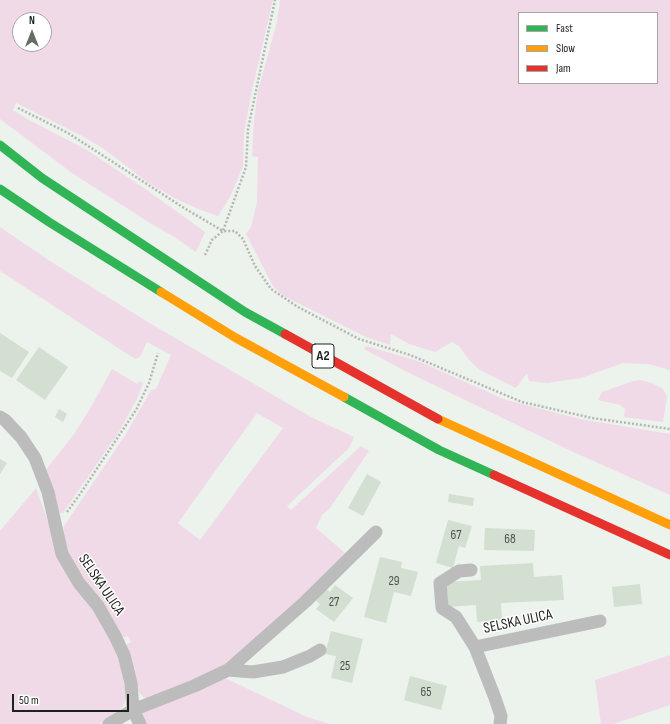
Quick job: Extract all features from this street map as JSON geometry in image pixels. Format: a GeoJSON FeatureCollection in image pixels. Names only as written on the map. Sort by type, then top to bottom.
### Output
{"type":"FeatureCollection","features":[{"type":"Feature","properties":{"kind":"highway","name":"A2"},"geometry":{"type":"LineString","coordinates":[[0,145],[42,178],[245,312],[447,424],[670,525]]}},
{"type":"Feature","properties":{"kind":"highway","name":"A2"},"geometry":{"type":"LineString","coordinates":[[0,189],[49,222],[236,338],[439,450],[670,555]]}},
{"type":"Feature","properties":{"kind":"street","name":"SELSKA ULICA"},"geometry":{"type":"LineString","coordinates":[[0,417],[5,420],[21,437],[35,458],[48,492],[62,554],[79,583],[98,606],[124,655],[131,683],[133,710]]}},
{"type":"Feature","properties":{"kind":"street"},"geometry":{"type":"LineString","coordinates":[[109,724],[133,710],[194,686],[228,670],[305,602],[376,532]]}},
{"type":"Feature","properties":{"kind":"street"},"geometry":{"type":"LineString","coordinates":[[471,570],[459,571],[440,583],[442,608],[456,617],[475,647]]}},
{"type":"Feature","properties":{"kind":"street","name":"SELSKA ULICA"},"geometry":{"type":"LineString","coordinates":[[500,724],[501,716],[475,647],[600,621]]}},
{"type":"Feature","properties":{"kind":"street"},"geometry":{"type":"LineString","coordinates":[[228,670],[254,672],[283,667],[310,656],[320,650]]}},
{"type":"Feature","properties":{"kind":"street"},"geometry":{"type":"LineString","coordinates":[[133,710],[140,724]]}},
{"type":"Feature","properties":{"kind":"path"},"geometry":{"type":"LineString","coordinates":[[205,255],[212,240],[223,230],[246,167],[248,129],[275,0]]}},
{"type":"Feature","properties":{"kind":"path"},"geometry":{"type":"LineString","coordinates":[[18,108],[68,133],[184,208],[223,230],[235,230],[243,239],[255,266],[272,289],[298,307],[359,339],[410,355],[522,402],[592,418],[670,429]]}},
{"type":"Feature","properties":{"kind":"path"},"geometry":{"type":"LineString","coordinates":[[55,527],[80,494],[136,410],[149,383],[158,353]]}},
{"type":"Feature","properties":{"kind":"shaded area"},"geometry":{"type":"Polygon","coordinates":[[[0,0],[273,0],[252,90],[244,133],[243,166],[230,197],[218,216],[176,199],[150,184],[104,149],[84,137],[16,103],[13,110],[87,150],[144,188],[205,232],[196,252],[72,173],[0,119],[0,0]]]}},
{"type":"Feature","properties":{"kind":"shaded area"},"geometry":{"type":"Polygon","coordinates":[[[280,0],[670,0],[670,370],[648,364],[623,363],[581,378],[547,383],[529,381],[527,373],[516,388],[480,370],[469,360],[459,346],[452,342],[435,352],[409,344],[391,334],[390,345],[366,337],[282,295],[273,286],[246,234],[251,227],[257,202],[258,157],[252,156],[254,120],[258,91],[277,22],[280,0]]]}},
{"type":"Feature","properties":{"kind":"shaded area"},"geometry":{"type":"Polygon","coordinates":[[[0,227],[53,263],[151,324],[311,417],[354,437],[349,448],[287,506],[291,510],[361,446],[369,451],[330,508],[322,515],[316,528],[345,553],[283,616],[237,659],[152,699],[143,697],[137,690],[126,645],[131,642],[128,636],[122,638],[68,557],[63,538],[64,526],[126,434],[151,390],[156,389],[171,355],[147,342],[140,357],[135,359],[0,271],[0,227]],[[257,413],[178,523],[200,540],[283,428],[257,413]]]}},
{"type":"Feature","properties":{"kind":"shaded area"},"geometry":{"type":"Polygon","coordinates":[[[366,346],[418,361],[506,400],[580,419],[670,434],[670,495],[571,451],[407,372],[364,349],[366,346]]]}},
{"type":"Feature","properties":{"kind":"shaded area"},"geometry":{"type":"Polygon","coordinates":[[[112,369],[137,384],[139,381],[143,383],[137,399],[119,432],[63,513],[55,512],[42,475],[74,434],[112,369]]]}},
{"type":"Feature","properties":{"kind":"shaded area"},"geometry":{"type":"Polygon","coordinates":[[[640,380],[652,383],[663,389],[667,397],[663,422],[624,417],[625,409],[620,405],[598,400],[602,392],[640,380]]]}},
{"type":"Feature","properties":{"kind":"shaded area"},"geometry":{"type":"Polygon","coordinates":[[[36,488],[58,549],[104,623],[122,665],[127,692],[123,706],[116,713],[99,724],[0,724],[0,531],[36,488]]]}},
{"type":"Feature","properties":{"kind":"shaded area"},"geometry":{"type":"Polygon","coordinates":[[[670,655],[670,705],[613,724],[601,724],[595,680],[670,655]]]}},
{"type":"Feature","properties":{"kind":"shaded area"},"geometry":{"type":"Polygon","coordinates":[[[223,677],[307,717],[330,724],[144,724],[141,718],[142,713],[223,677]]]}},
{"type":"Feature","properties":{"kind":"building"},"geometry":{"type":"Polygon","coordinates":[[[0,333],[29,352],[12,378],[0,371],[0,333]]]}},
{"type":"Feature","properties":{"kind":"building"},"geometry":{"type":"Polygon","coordinates":[[[39,347],[68,367],[45,400],[16,380],[39,347]]]}},
{"type":"Feature","properties":{"kind":"building"},"geometry":{"type":"Polygon","coordinates":[[[59,409],[67,414],[63,422],[55,417],[59,409]]]}},
{"type":"Feature","properties":{"kind":"building"},"geometry":{"type":"Polygon","coordinates":[[[0,459],[7,463],[0,474],[0,459]]]}},
{"type":"Feature","properties":{"kind":"building"},"geometry":{"type":"Polygon","coordinates":[[[367,474],[381,482],[363,516],[348,508],[367,474]]]}},
{"type":"Feature","properties":{"kind":"building"},"geometry":{"type":"Polygon","coordinates":[[[449,494],[474,498],[473,506],[448,502],[449,494]]]}},
{"type":"Feature","properties":{"kind":"building"},"geometry":{"type":"Polygon","coordinates":[[[448,520],[472,526],[465,548],[459,546],[453,568],[436,563],[448,520]]]}},
{"type":"Feature","properties":{"kind":"building"},"geometry":{"type":"Polygon","coordinates":[[[485,528],[535,530],[534,551],[484,550],[485,528]]]}},
{"type":"Feature","properties":{"kind":"building"},"geometry":{"type":"Polygon","coordinates":[[[380,557],[402,562],[401,568],[418,572],[411,596],[394,592],[386,623],[364,617],[380,557]]]}},
{"type":"Feature","properties":{"kind":"building"},"geometry":{"type":"Polygon","coordinates":[[[533,563],[534,577],[562,575],[564,600],[501,603],[502,620],[477,622],[476,605],[447,607],[445,582],[481,580],[480,566],[533,563]]]}},
{"type":"Feature","properties":{"kind":"building"},"geometry":{"type":"Polygon","coordinates":[[[640,584],[642,604],[614,607],[612,587],[640,584]]]}},
{"type":"Feature","properties":{"kind":"building"},"geometry":{"type":"Polygon","coordinates":[[[335,585],[353,598],[334,622],[316,609],[320,604],[316,601],[326,589],[330,592],[335,585]]]}},
{"type":"Feature","properties":{"kind":"building"},"geometry":{"type":"Polygon","coordinates":[[[331,631],[363,639],[352,683],[331,678],[336,656],[325,654],[331,631]]]}},
{"type":"Feature","properties":{"kind":"building"},"geometry":{"type":"Polygon","coordinates":[[[410,676],[447,686],[441,710],[404,700],[410,676]]]}},
{"type":"Feature","properties":{"kind":"traffic: fast"},"geometry":{"type":"LineString","coordinates":[[0,145],[42,178],[245,312],[285,334]]}},
{"type":"Feature","properties":{"kind":"traffic: fast"},"geometry":{"type":"LineString","coordinates":[[0,189],[49,222],[161,292]]}},
{"type":"Feature","properties":{"kind":"traffic: fast"},"geometry":{"type":"LineString","coordinates":[[344,397],[439,450],[494,475]]}},
{"type":"Feature","properties":{"kind":"traffic: slow"},"geometry":{"type":"LineString","coordinates":[[161,292],[236,338],[344,397]]}},
{"type":"Feature","properties":{"kind":"traffic: slow"},"geometry":{"type":"LineString","coordinates":[[438,419],[670,525]]}},
{"type":"Feature","properties":{"kind":"traffic: jam"},"geometry":{"type":"LineString","coordinates":[[285,334],[438,419]]}},
{"type":"Feature","properties":{"kind":"traffic: jam"},"geometry":{"type":"LineString","coordinates":[[494,475],[670,555]]}}]}
